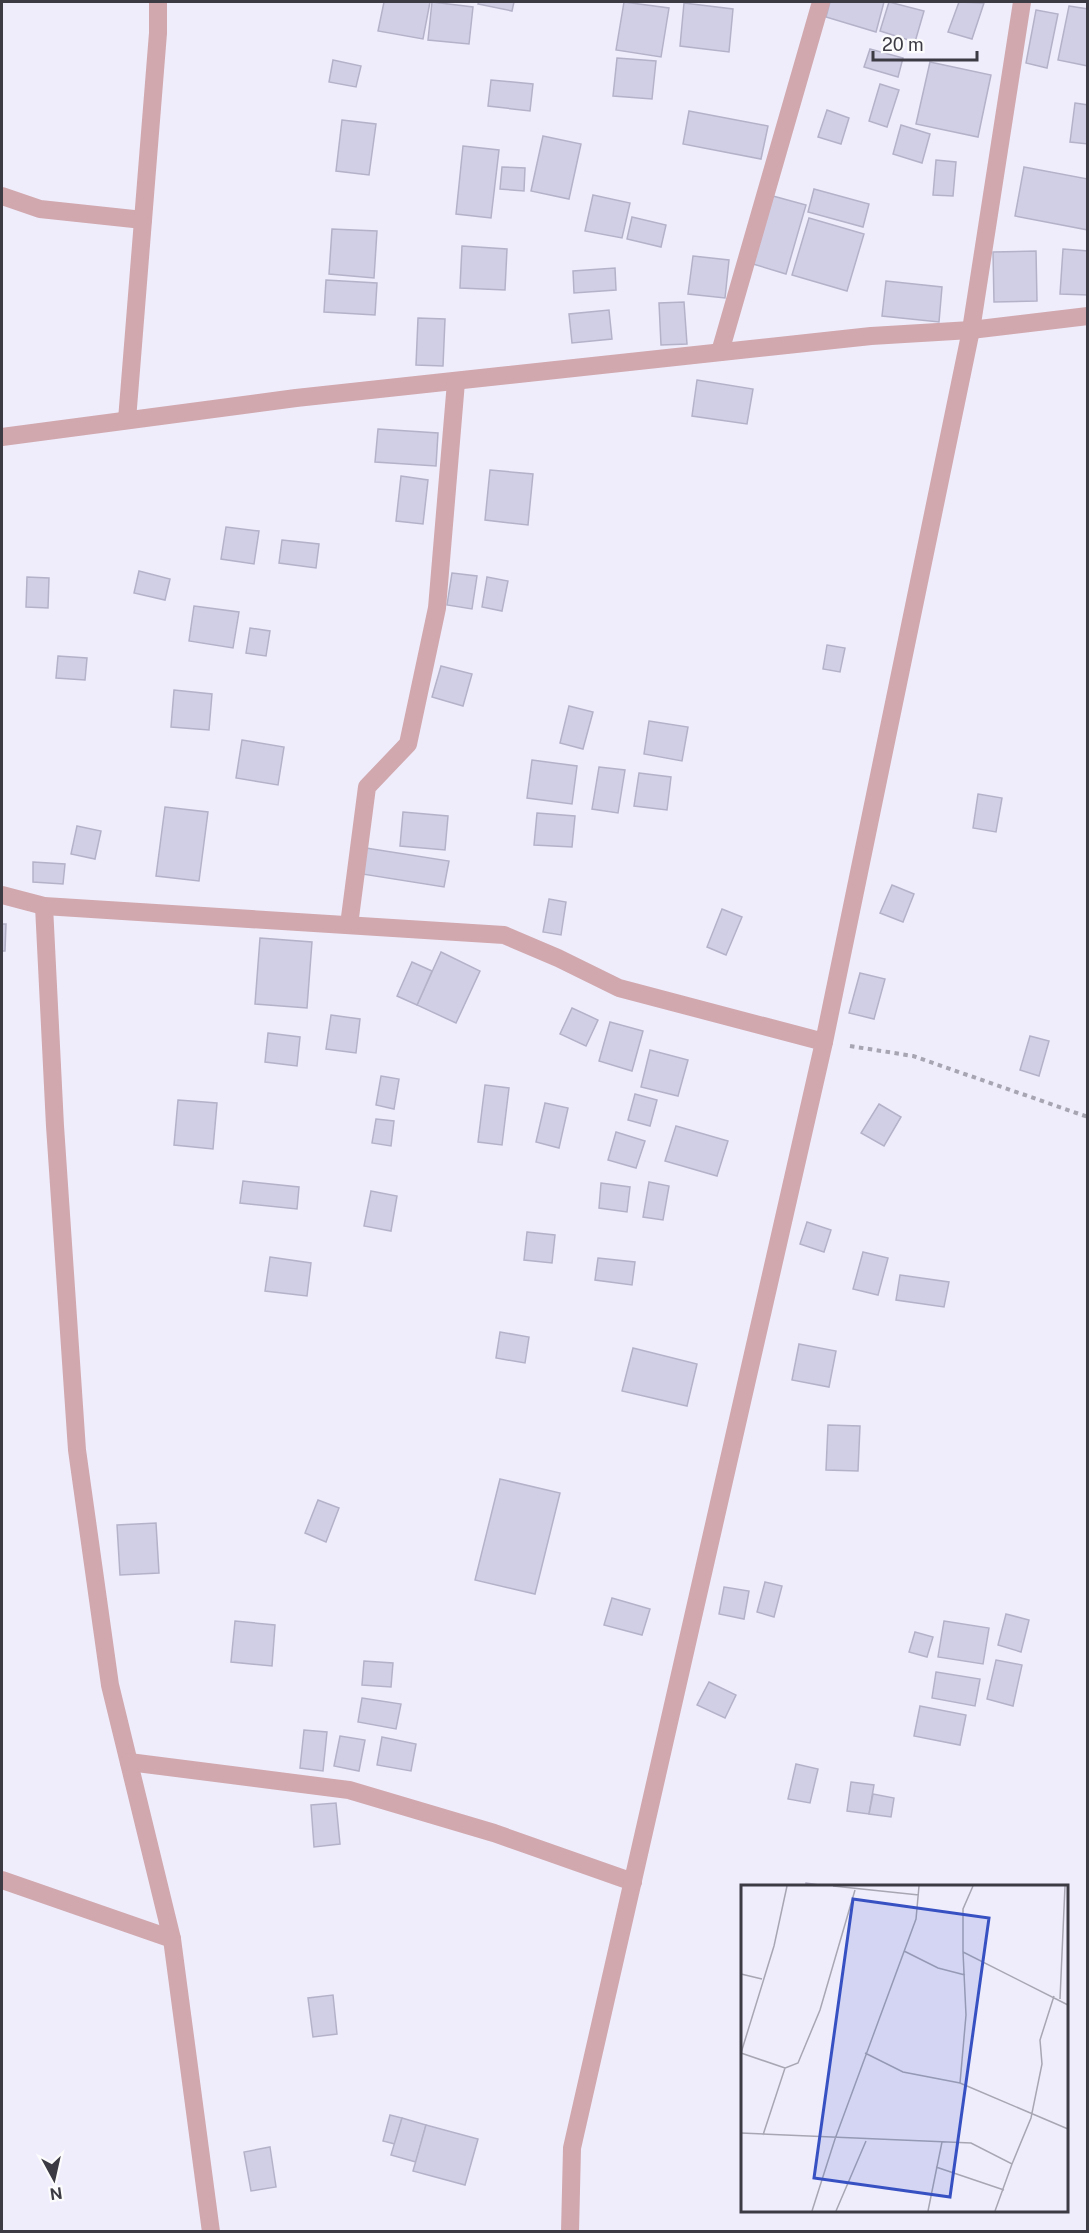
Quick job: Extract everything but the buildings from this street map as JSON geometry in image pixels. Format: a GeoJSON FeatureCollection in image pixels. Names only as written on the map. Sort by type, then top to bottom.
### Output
{"type":"FeatureCollection","features":[{"type":"Feature","properties":{"kind":"street"},"geometry":{"type":"LineString","coordinates":[[127,420],[159,2]]}},
{"type":"Feature","properties":{"kind":"street"},"geometry":{"type":"LineString","coordinates":[[720,351],[821,2]]}},
{"type":"Feature","properties":{"kind":"street"},"geometry":{"type":"LineString","coordinates":[[570,2232],[572,2148],[824,1042],[971,330],[1022,2]]}},
{"type":"Feature","properties":{"kind":"street"},"geometry":{"type":"LineString","coordinates":[[2,196],[40,209],[143,220]]}},
{"type":"Feature","properties":{"kind":"street"},"geometry":{"type":"LineString","coordinates":[[2,437],[296,398],[720,351],[871,336],[971,330],[1088,316]]}},
{"type":"Feature","properties":{"kind":"street"},"geometry":{"type":"LineString","coordinates":[[349,925],[367,787],[408,744],[437,608],[456,382]]}},
{"type":"Feature","properties":{"kind":"street"},"geometry":{"type":"LineString","coordinates":[[2,895],[44,906],[504,935],[619,988],[824,1042]]}},
{"type":"Feature","properties":{"kind":"street"},"geometry":{"type":"LineString","coordinates":[[44,906],[55,1126],[77,1450],[110,1685],[172,1939],[211,2232]]}},
{"type":"Feature","properties":{"kind":"street"},"geometry":{"type":"LineString","coordinates":[[129,1762],[349,1790],[494,1833],[633,1882]]}},
{"type":"Feature","properties":{"kind":"street"},"geometry":{"type":"LineString","coordinates":[[2,1880],[172,1939]]}},
{"type":"Feature","properties":{"kind":"path"},"geometry":{"type":"LineString","coordinates":[[824,1042],[913,1056],[1088,1117]]}}]}
